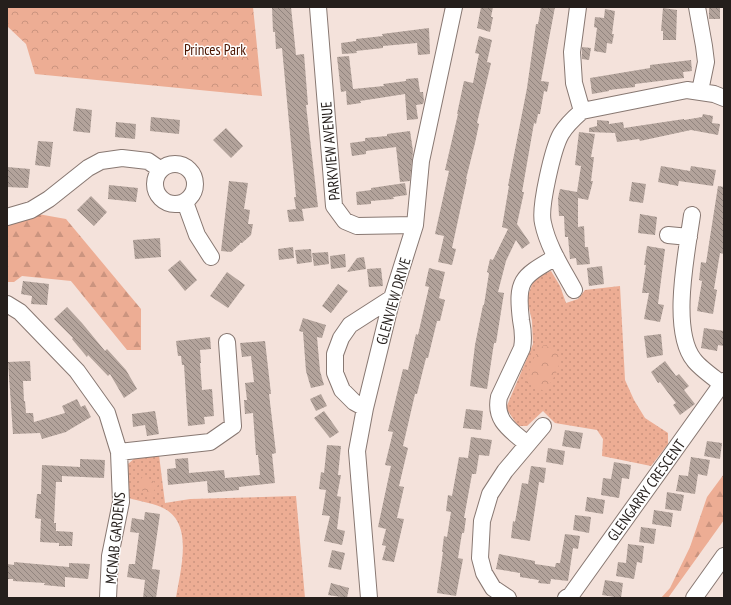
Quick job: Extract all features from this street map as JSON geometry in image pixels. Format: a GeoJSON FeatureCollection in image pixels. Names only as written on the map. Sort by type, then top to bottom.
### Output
{"type":"FeatureCollection","features":[{"type":"Feature","properties":{"kind":"street","name":"PARKVIEW AVENUE"},"geometry":{"type":"LineString","coordinates":[[318,7],[334,206],[344,221],[357,226],[415,225]]}},
{"type":"Feature","properties":{"kind":"street","name":"GLENVIEW DRIVE"},"geometry":{"type":"LineString","coordinates":[[369,598],[357,451],[364,408],[392,298],[415,225],[421,161],[454,7]]}},
{"type":"Feature","properties":{"kind":"street"},"geometry":{"type":"LineString","coordinates":[[578,7],[572,52],[574,83],[582,111]]}},
{"type":"Feature","properties":{"kind":"street"},"geometry":{"type":"LineString","coordinates":[[697,7],[706,62],[700,91]]}},
{"type":"Feature","properties":{"kind":"street"},"geometry":{"type":"LineString","coordinates":[[574,290],[549,242],[542,221],[543,200],[556,148],[561,134],[571,120],[582,111],[687,90],[714,94],[724,98]]}},
{"type":"Feature","properties":{"kind":"street"},"geometry":{"type":"LineString","coordinates":[[7,217],[31,210],[49,199],[88,168],[101,161],[122,158],[148,161],[161,170]]}},
{"type":"Feature","properties":{"kind":"street"},"geometry":{"type":"LineString","coordinates":[[171,164],[182,165],[191,172],[195,182],[193,194],[185,202],[174,205],[163,201],[156,192],[155,180],[161,170],[171,164]]}},
{"type":"Feature","properties":{"kind":"street"},"geometry":{"type":"LineString","coordinates":[[185,202],[197,235],[211,257]]}},
{"type":"Feature","properties":{"kind":"street"},"geometry":{"type":"LineString","coordinates":[[692,215],[681,292],[682,326],[686,346],[694,360],[723,383]]}},
{"type":"Feature","properties":{"kind":"street"},"geometry":{"type":"LineString","coordinates":[[668,235],[689,237]]}},
{"type":"Feature","properties":{"kind":"street"},"geometry":{"type":"LineString","coordinates":[[527,444],[502,422],[498,414],[497,405],[499,397],[522,348],[524,340],[519,301],[520,289],[528,274],[556,256]]}},
{"type":"Feature","properties":{"kind":"street"},"geometry":{"type":"LineString","coordinates":[[364,408],[354,402],[342,390],[335,373],[336,354],[340,338],[350,325],[392,298]]}},
{"type":"Feature","properties":{"kind":"street","name":"MCNAB GARDENS"},"geometry":{"type":"LineString","coordinates":[[7,304],[20,312],[78,371],[107,413],[119,452],[121,502],[110,556],[108,598]]}},
{"type":"Feature","properties":{"kind":"street"},"geometry":{"type":"LineString","coordinates":[[119,452],[210,442],[233,426],[227,342]]}},
{"type":"Feature","properties":{"kind":"street","name":"GLENGARRY CRESCENT"},"geometry":{"type":"LineString","coordinates":[[566,598],[571,595],[723,383]]}},
{"type":"Feature","properties":{"kind":"street"},"geometry":{"type":"LineString","coordinates":[[508,598],[488,593],[480,558],[482,521],[490,494],[505,471],[543,426]]}},
{"type":"Feature","properties":{"kind":"street"},"geometry":{"type":"LineString","coordinates":[[694,598],[724,556]]}},
{"type":"Feature","properties":{"kind":"green space","name":"Princes Park"},"geometry":{"type":"Polygon","coordinates":[[[7,7],[253,7],[262,96],[35,74],[26,44],[7,26],[7,7]]]}},
{"type":"Feature","properties":{"kind":"green space"},"geometry":{"type":"Polygon","coordinates":[[[38,214],[66,219],[141,309],[141,350],[127,350],[71,281],[22,276],[14,282],[7,282],[7,224],[38,214]]]}},
{"type":"Feature","properties":{"kind":"green space"},"geometry":{"type":"Polygon","coordinates":[[[551,271],[560,286],[566,303],[578,299],[585,290],[620,286],[625,380],[634,400],[645,418],[668,433],[668,444],[651,466],[602,456],[603,439],[597,430],[555,423],[543,411],[527,426],[518,426],[506,408],[533,344],[532,321],[527,299],[534,278],[551,271]]]}},
{"type":"Feature","properties":{"kind":"green space"},"geometry":{"type":"Polygon","coordinates":[[[544,345],[561,353],[556,374],[544,391],[527,383],[532,362],[544,345]]]}},
{"type":"Feature","properties":{"kind":"green space"},"geometry":{"type":"Polygon","coordinates":[[[159,455],[165,503],[190,499],[296,496],[305,598],[176,598],[183,549],[180,526],[174,516],[162,507],[129,498],[128,464],[135,458],[159,455]]]}},
{"type":"Feature","properties":{"kind":"green space"},"geometry":{"type":"Polygon","coordinates":[[[724,474],[724,520],[668,598],[661,598],[670,588],[690,547],[707,497],[724,474]]]}},
{"type":"Feature","properties":{"kind":"green space"},"geometry":{"type":"Polygon","coordinates":[[[144,475],[158,485],[150,496],[136,486],[144,475]]]}},
{"type":"Feature","properties":{"kind":"building"},"geometry":{"type":"Polygon","coordinates":[[[272,7],[291,7],[296,55],[304,54],[308,105],[306,105],[318,207],[302,209],[304,221],[289,222],[287,210],[296,209],[294,197],[296,197],[282,48],[276,49],[275,32],[273,32],[272,7]]]}},
{"type":"Feature","properties":{"kind":"building"},"geometry":{"type":"Polygon","coordinates":[[[481,7],[493,7],[490,32],[477,28],[481,7]]]}},
{"type":"Feature","properties":{"kind":"building"},"geometry":{"type":"Polygon","coordinates":[[[541,7],[555,7],[541,81],[549,82],[547,92],[544,91],[540,114],[538,114],[536,124],[534,123],[522,192],[524,192],[517,224],[530,243],[522,249],[516,240],[506,261],[498,292],[504,293],[487,389],[470,386],[475,345],[484,305],[489,273],[487,272],[490,259],[493,260],[508,229],[502,227],[508,186],[527,88],[536,24],[538,24],[541,7]]]}},
{"type":"Feature","properties":{"kind":"building"},"geometry":{"type":"Polygon","coordinates":[[[709,7],[720,7],[720,19],[709,19],[709,7]]]}},
{"type":"Feature","properties":{"kind":"building"},"geometry":{"type":"Polygon","coordinates":[[[663,8],[677,10],[676,40],[663,40],[663,31],[661,31],[663,8]]]}},
{"type":"Feature","properties":{"kind":"building"},"geometry":{"type":"Polygon","coordinates":[[[605,9],[615,11],[612,44],[607,43],[606,53],[594,51],[597,28],[594,27],[595,17],[604,18],[605,9]]]}},
{"type":"Feature","properties":{"kind":"building"},"geometry":{"type":"Polygon","coordinates":[[[429,28],[430,54],[418,55],[417,43],[383,46],[383,48],[342,54],[341,43],[356,41],[356,39],[383,36],[382,34],[429,28]]]}},
{"type":"Feature","properties":{"kind":"building"},"geometry":{"type":"Polygon","coordinates":[[[479,36],[492,40],[487,62],[491,63],[477,123],[479,124],[452,248],[456,249],[452,265],[438,262],[444,236],[435,234],[449,171],[445,170],[464,81],[473,83],[479,54],[475,53],[479,36]]]}},
{"type":"Feature","properties":{"kind":"building"},"geometry":{"type":"Polygon","coordinates":[[[582,47],[591,48],[589,60],[582,59],[582,47]]]}},
{"type":"Feature","properties":{"kind":"building"},"geometry":{"type":"Polygon","coordinates":[[[349,56],[353,89],[384,86],[383,84],[418,78],[420,92],[423,92],[424,101],[423,104],[416,105],[418,119],[407,120],[405,94],[360,101],[361,103],[347,105],[346,91],[341,92],[337,57],[349,56]]]}},
{"type":"Feature","properties":{"kind":"building"},"geometry":{"type":"Polygon","coordinates":[[[691,60],[692,71],[683,72],[684,78],[635,84],[635,87],[609,90],[592,94],[590,78],[650,68],[650,65],[691,60]]]}},
{"type":"Feature","properties":{"kind":"building"},"geometry":{"type":"Polygon","coordinates":[[[76,108],[92,110],[90,133],[73,131],[76,108]]]}},
{"type":"Feature","properties":{"kind":"building"},"geometry":{"type":"Polygon","coordinates":[[[703,114],[713,116],[712,123],[720,124],[718,135],[691,130],[640,141],[639,139],[617,142],[615,133],[589,132],[589,128],[597,126],[597,120],[609,121],[609,124],[623,122],[624,128],[702,117],[703,114]]]}},
{"type":"Feature","properties":{"kind":"building"},"geometry":{"type":"Polygon","coordinates":[[[151,117],[180,120],[179,134],[150,131],[151,117]]]}},
{"type":"Feature","properties":{"kind":"building"},"geometry":{"type":"Polygon","coordinates":[[[116,122],[136,124],[135,139],[115,137],[116,122]]]}},
{"type":"Feature","properties":{"kind":"building"},"geometry":{"type":"Polygon","coordinates":[[[226,128],[243,146],[231,158],[213,140],[226,128]]]}},
{"type":"Feature","properties":{"kind":"building"},"geometry":{"type":"Polygon","coordinates":[[[410,131],[413,151],[410,181],[400,182],[396,147],[366,151],[366,154],[352,156],[350,143],[365,141],[365,138],[387,136],[387,134],[410,131]]]}},
{"type":"Feature","properties":{"kind":"building"},"geometry":{"type":"Polygon","coordinates":[[[579,132],[595,134],[591,157],[594,157],[591,181],[593,181],[588,200],[578,198],[578,227],[584,226],[585,247],[588,247],[590,264],[577,265],[576,258],[570,259],[568,237],[565,237],[564,216],[559,216],[558,198],[560,189],[577,192],[581,166],[575,165],[579,132]]]}},
{"type":"Feature","properties":{"kind":"building"},"geometry":{"type":"Polygon","coordinates":[[[38,141],[53,142],[50,167],[35,165],[38,141]]]}},
{"type":"Feature","properties":{"kind":"building"},"geometry":{"type":"Polygon","coordinates":[[[661,166],[690,171],[691,166],[716,170],[713,186],[679,181],[678,186],[658,182],[661,166]]]}},
{"type":"Feature","properties":{"kind":"building"},"geometry":{"type":"Polygon","coordinates":[[[7,167],[30,169],[28,188],[7,187],[7,167]]]}},
{"type":"Feature","properties":{"kind":"building"},"geometry":{"type":"Polygon","coordinates":[[[229,181],[248,183],[244,209],[250,210],[248,224],[253,224],[251,235],[231,252],[221,251],[229,181]]]}},
{"type":"Feature","properties":{"kind":"building"},"geometry":{"type":"Polygon","coordinates":[[[632,182],[646,184],[643,203],[629,201],[632,182]]]}},
{"type":"Feature","properties":{"kind":"building"},"geometry":{"type":"Polygon","coordinates":[[[405,183],[407,195],[393,197],[394,199],[371,201],[371,204],[357,205],[356,192],[371,190],[371,188],[405,183]]]}},
{"type":"Feature","properties":{"kind":"building"},"geometry":{"type":"Polygon","coordinates":[[[109,185],[138,188],[136,202],[108,199],[109,185]]]}},
{"type":"Feature","properties":{"kind":"building"},"geometry":{"type":"Polygon","coordinates":[[[718,186],[724,187],[724,254],[720,253],[714,289],[717,290],[713,314],[697,311],[702,281],[699,280],[701,262],[706,263],[718,186]]]}},
{"type":"Feature","properties":{"kind":"building"},"geometry":{"type":"Polygon","coordinates":[[[91,196],[107,212],[94,226],[77,210],[91,196]]]}},
{"type":"Feature","properties":{"kind":"building"},"geometry":{"type":"Polygon","coordinates":[[[640,214],[657,217],[655,235],[638,233],[640,214]]]}},
{"type":"Feature","properties":{"kind":"building"},"geometry":{"type":"Polygon","coordinates":[[[160,238],[161,257],[135,259],[133,240],[160,238]]]}},
{"type":"Feature","properties":{"kind":"building"},"geometry":{"type":"Polygon","coordinates":[[[647,246],[665,249],[658,304],[664,305],[660,322],[644,319],[649,293],[642,293],[647,246]]]}},
{"type":"Feature","properties":{"kind":"building"},"geometry":{"type":"Polygon","coordinates":[[[293,247],[294,258],[279,260],[278,249],[293,247]]]}},
{"type":"Feature","properties":{"kind":"building"},"geometry":{"type":"Polygon","coordinates":[[[311,249],[312,262],[297,264],[295,250],[311,249]]]}},
{"type":"Feature","properties":{"kind":"building"},"geometry":{"type":"Polygon","coordinates":[[[328,252],[329,264],[314,266],[312,253],[328,252]]]}},
{"type":"Feature","properties":{"kind":"building"},"geometry":{"type":"Polygon","coordinates":[[[345,254],[346,267],[331,269],[330,256],[345,254]]]}},
{"type":"Feature","properties":{"kind":"building"},"geometry":{"type":"Polygon","coordinates":[[[364,257],[366,269],[347,272],[357,258],[364,257]]]}},
{"type":"Feature","properties":{"kind":"building"},"geometry":{"type":"Polygon","coordinates":[[[180,260],[197,280],[185,291],[168,270],[180,260]]]}},
{"type":"Feature","properties":{"kind":"building"},"geometry":{"type":"Polygon","coordinates":[[[602,266],[604,284],[589,286],[587,268],[602,266]]]}},
{"type":"Feature","properties":{"kind":"building"},"geometry":{"type":"Polygon","coordinates":[[[381,268],[383,286],[369,287],[367,269],[381,268]]]}},
{"type":"Feature","properties":{"kind":"building"},"geometry":{"type":"Polygon","coordinates":[[[429,268],[445,272],[439,298],[445,300],[440,321],[437,321],[417,394],[415,394],[403,446],[408,448],[399,486],[404,487],[397,518],[404,519],[394,562],[382,560],[386,546],[382,545],[386,529],[378,527],[391,466],[385,465],[393,432],[388,431],[403,369],[408,370],[416,334],[418,335],[429,287],[425,286],[429,268]]]}},
{"type":"Feature","properties":{"kind":"building"},"geometry":{"type":"Polygon","coordinates":[[[227,272],[245,285],[228,308],[210,296],[227,272]]]}},
{"type":"Feature","properties":{"kind":"building"},"geometry":{"type":"Polygon","coordinates":[[[23,281],[49,284],[47,305],[31,304],[32,296],[21,294],[23,281]]]}},
{"type":"Feature","properties":{"kind":"building"},"geometry":{"type":"Polygon","coordinates":[[[338,284],[348,291],[331,313],[322,306],[338,284]]]}},
{"type":"Feature","properties":{"kind":"building"},"geometry":{"type":"Polygon","coordinates":[[[67,307],[105,351],[107,349],[126,370],[137,389],[124,398],[110,374],[108,376],[88,355],[87,357],[72,339],[73,338],[54,319],[67,307]]]}},
{"type":"Feature","properties":{"kind":"building"},"geometry":{"type":"Polygon","coordinates":[[[303,318],[326,325],[322,338],[317,337],[320,371],[324,385],[311,388],[306,371],[303,332],[299,331],[303,318]]]}},
{"type":"Feature","properties":{"kind":"building"},"geometry":{"type":"Polygon","coordinates":[[[704,328],[724,331],[724,346],[718,345],[717,351],[701,348],[704,328]]]}},
{"type":"Feature","properties":{"kind":"building"},"geometry":{"type":"Polygon","coordinates":[[[661,334],[663,355],[647,358],[644,336],[661,334]]]}},
{"type":"Feature","properties":{"kind":"building"},"geometry":{"type":"Polygon","coordinates":[[[210,337],[211,349],[200,350],[200,363],[202,390],[212,389],[214,416],[204,417],[205,424],[188,426],[184,365],[182,365],[181,356],[178,356],[176,341],[210,337]]]}},
{"type":"Feature","properties":{"kind":"building"},"geometry":{"type":"Polygon","coordinates":[[[265,341],[276,453],[272,454],[275,483],[239,487],[239,490],[208,493],[207,481],[168,485],[167,469],[176,468],[175,459],[188,458],[189,473],[224,470],[225,478],[260,475],[258,455],[256,455],[253,413],[245,414],[244,400],[247,400],[245,383],[254,382],[251,356],[242,357],[240,343],[265,341]]]}},
{"type":"Feature","properties":{"kind":"building"},"geometry":{"type":"Polygon","coordinates":[[[30,361],[31,381],[23,381],[24,401],[26,413],[33,413],[34,422],[65,413],[62,406],[77,399],[81,407],[85,405],[91,417],[66,432],[42,439],[40,433],[13,434],[8,362],[30,361]]]}},
{"type":"Feature","properties":{"kind":"building"},"geometry":{"type":"Polygon","coordinates":[[[665,361],[676,376],[679,374],[689,386],[684,390],[695,404],[680,415],[673,405],[676,403],[660,382],[658,383],[651,372],[665,361]]]}},
{"type":"Feature","properties":{"kind":"building"},"geometry":{"type":"Polygon","coordinates":[[[321,394],[327,406],[316,411],[310,399],[321,394]]]}},
{"type":"Feature","properties":{"kind":"building"},"geometry":{"type":"Polygon","coordinates":[[[466,409],[483,411],[481,430],[463,428],[466,409]]]}},
{"type":"Feature","properties":{"kind":"building"},"geometry":{"type":"Polygon","coordinates":[[[155,411],[159,434],[147,436],[145,425],[133,427],[132,414],[155,411]]]}},
{"type":"Feature","properties":{"kind":"building"},"geometry":{"type":"Polygon","coordinates":[[[324,411],[339,432],[330,438],[314,418],[324,411]]]}},
{"type":"Feature","properties":{"kind":"building"},"geometry":{"type":"Polygon","coordinates":[[[565,430],[583,433],[580,449],[562,446],[565,430]]]}},
{"type":"Feature","properties":{"kind":"building"},"geometry":{"type":"Polygon","coordinates":[[[471,437],[492,440],[489,456],[479,455],[476,474],[472,474],[464,518],[466,518],[464,533],[462,533],[458,558],[463,559],[456,596],[437,593],[444,536],[447,537],[451,512],[446,511],[448,495],[452,496],[459,457],[468,458],[471,437]]]}},
{"type":"Feature","properties":{"kind":"building"},"geometry":{"type":"Polygon","coordinates":[[[707,441],[722,443],[720,459],[704,456],[707,441]]]}},
{"type":"Feature","properties":{"kind":"building"},"geometry":{"type":"Polygon","coordinates":[[[327,445],[341,446],[338,475],[341,475],[337,496],[341,497],[337,529],[345,531],[342,545],[324,541],[330,516],[322,515],[326,490],[319,489],[321,472],[324,473],[327,445]]]}},
{"type":"Feature","properties":{"kind":"building"},"geometry":{"type":"Polygon","coordinates":[[[548,448],[565,451],[563,465],[546,462],[548,448]]]}},
{"type":"Feature","properties":{"kind":"building"},"geometry":{"type":"Polygon","coordinates":[[[691,457],[710,460],[707,476],[698,474],[695,494],[676,491],[679,475],[688,476],[691,457]]]}},
{"type":"Feature","properties":{"kind":"building"},"geometry":{"type":"Polygon","coordinates":[[[80,459],[105,460],[104,478],[62,476],[62,482],[56,482],[54,523],[56,523],[56,531],[73,532],[72,546],[59,546],[59,543],[40,542],[41,519],[35,518],[37,494],[41,494],[42,465],[80,467],[80,459]]]}},
{"type":"Feature","properties":{"kind":"building"},"geometry":{"type":"Polygon","coordinates":[[[614,462],[631,465],[629,479],[622,478],[619,498],[601,495],[603,478],[611,479],[614,462]]]}},
{"type":"Feature","properties":{"kind":"building"},"geometry":{"type":"Polygon","coordinates":[[[531,466],[546,468],[544,483],[539,482],[530,541],[511,538],[513,521],[515,522],[522,483],[528,484],[531,466]]]}},
{"type":"Feature","properties":{"kind":"building"},"geometry":{"type":"Polygon","coordinates":[[[667,492],[684,495],[681,511],[665,509],[667,492]]]}},
{"type":"Feature","properties":{"kind":"building"},"geometry":{"type":"Polygon","coordinates":[[[587,497],[605,500],[603,514],[585,511],[587,497]]]}},
{"type":"Feature","properties":{"kind":"building"},"geometry":{"type":"Polygon","coordinates":[[[654,510],[673,513],[671,527],[652,524],[654,510]]]}},
{"type":"Feature","properties":{"kind":"building"},"geometry":{"type":"Polygon","coordinates":[[[145,512],[160,514],[152,569],[160,570],[156,598],[143,598],[145,580],[127,577],[129,564],[135,564],[139,533],[130,532],[132,518],[144,520],[145,512]]]}},
{"type":"Feature","properties":{"kind":"building"},"geometry":{"type":"Polygon","coordinates":[[[575,515],[591,517],[589,533],[573,530],[575,515]]]}},
{"type":"Feature","properties":{"kind":"building"},"geometry":{"type":"Polygon","coordinates":[[[641,527],[656,529],[654,544],[639,542],[641,527]]]}},
{"type":"Feature","properties":{"kind":"building"},"geometry":{"type":"Polygon","coordinates":[[[565,534],[580,536],[578,549],[573,548],[568,581],[551,579],[550,584],[538,583],[539,580],[520,577],[520,573],[496,569],[499,554],[535,561],[535,564],[555,567],[556,563],[560,563],[565,534]]]}},
{"type":"Feature","properties":{"kind":"building"},"geometry":{"type":"Polygon","coordinates":[[[628,544],[644,546],[642,563],[637,562],[634,579],[616,576],[618,562],[626,563],[628,544]]]}},
{"type":"Feature","properties":{"kind":"building"},"geometry":{"type":"Polygon","coordinates":[[[332,550],[345,553],[341,570],[328,567],[332,550]]]}},
{"type":"Feature","properties":{"kind":"building"},"geometry":{"type":"Polygon","coordinates":[[[14,562],[69,567],[69,563],[90,564],[88,579],[65,577],[65,587],[44,585],[45,583],[13,581],[13,579],[7,579],[7,564],[14,565],[14,562]]]}},
{"type":"Feature","properties":{"kind":"building"},"geometry":{"type":"Polygon","coordinates":[[[605,580],[623,583],[621,598],[602,595],[605,580]]]}},
{"type":"Feature","properties":{"kind":"building"},"geometry":{"type":"Polygon","coordinates":[[[331,583],[349,588],[347,598],[328,595],[331,583]]]}}]}
